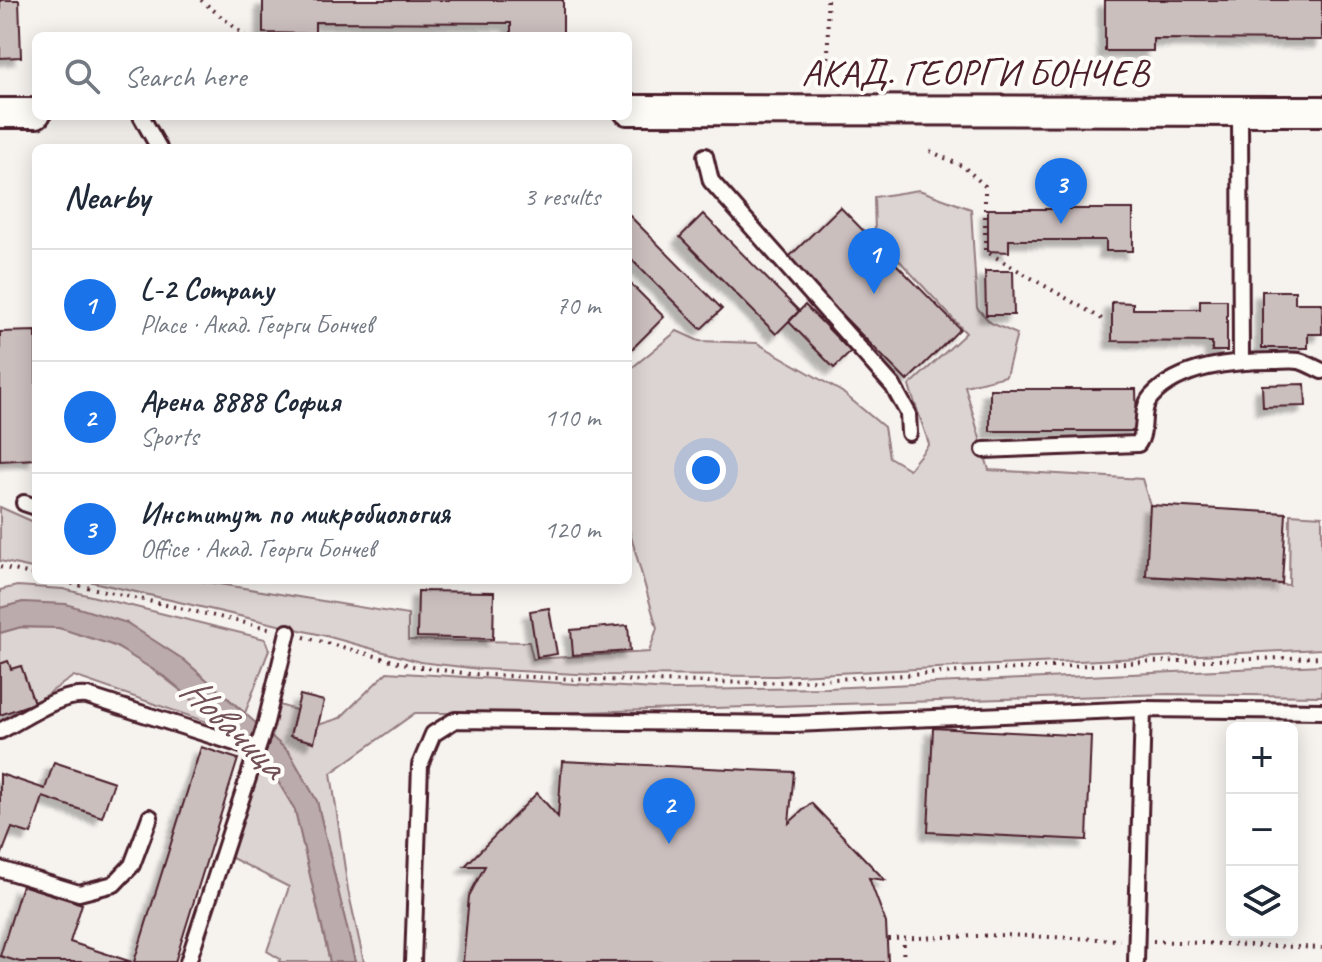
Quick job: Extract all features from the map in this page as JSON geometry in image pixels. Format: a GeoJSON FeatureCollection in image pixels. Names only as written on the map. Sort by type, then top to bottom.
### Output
{"type":"FeatureCollection","features":[{"type":"Feature","properties":{"kind":"street","name":"АКАД. ГЕОРГИ БОНЧЕВ"},"geometry":{"type":"LineString","coordinates":[[632,110],[1322,111]]}},
{"type":"Feature","properties":{"kind":"street"},"geometry":{"type":"LineString","coordinates":[[0,113],[32,113]]}},
{"type":"Feature","properties":{"kind":"lane"},"geometry":{"type":"LineString","coordinates":[[1240,111],[1241,361]]}},
{"type":"Feature","properties":{"kind":"lane"},"geometry":{"type":"LineString","coordinates":[[143,120],[157,144]]}},
{"type":"Feature","properties":{"kind":"lane"},"geometry":{"type":"LineString","coordinates":[[705,156],[711,181],[893,386],[908,413],[909,433]]}},
{"type":"Feature","properties":{"kind":"lane"},"geometry":{"type":"LineString","coordinates":[[984,450],[1138,444],[1142,438],[1143,413],[1150,398],[1167,384],[1202,369],[1241,361],[1299,361],[1322,371]]}},
{"type":"Feature","properties":{"kind":"lane"},"geometry":{"type":"LineString","coordinates":[[188,962],[265,726],[288,632]]}},
{"type":"Feature","properties":{"kind":"lane"},"geometry":{"type":"LineString","coordinates":[[0,731],[73,695],[87,696],[258,748]]}},
{"type":"Feature","properties":{"kind":"lane"},"geometry":{"type":"LineString","coordinates":[[1136,962],[1143,709]]}},
{"type":"Feature","properties":{"kind":"lane"},"geometry":{"type":"LineString","coordinates":[[413,962],[420,765],[433,734],[455,720],[794,724],[1143,709],[1322,711]]}},
{"type":"Feature","properties":{"kind":"lane"},"geometry":{"type":"LineString","coordinates":[[0,869],[79,893],[114,884],[132,865],[150,817]]}},
{"type":"Feature","properties":{"kind":"path"},"geometry":{"type":"LineString","coordinates":[[201,0],[240,32]]}},
{"type":"Feature","properties":{"kind":"path"},"geometry":{"type":"LineString","coordinates":[[827,0],[829,96]]}},
{"type":"Feature","properties":{"kind":"path"},"geometry":{"type":"LineString","coordinates":[[930,151],[964,167],[985,186],[985,251],[1102,319]]}},
{"type":"Feature","properties":{"kind":"path"},"geometry":{"type":"LineString","coordinates":[[0,567],[32,574]]}},
{"type":"Feature","properties":{"kind":"path"},"geometry":{"type":"LineString","coordinates":[[74,584],[288,632],[413,666],[470,674],[761,683],[1144,662],[1322,657]]}},
{"type":"Feature","properties":{"kind":"path"},"geometry":{"type":"LineString","coordinates":[[888,939],[1004,935],[1322,948]]}},
{"type":"Feature","properties":{"kind":"path"},"geometry":{"type":"LineString","coordinates":[[903,962],[904,938]]}},
{"type":"Feature","properties":{"kind":"shaded area"},"geometry":{"type":"Polygon","coordinates":[[[919,190],[971,209],[977,308],[991,323],[1017,334],[1006,376],[965,386],[989,470],[1142,479],[1150,505],[1147,576],[1289,585],[1290,514],[1322,516],[1322,649],[776,676],[596,675],[479,669],[420,662],[326,636],[101,584],[219,584],[408,615],[408,640],[529,642],[533,659],[649,652],[657,628],[632,540],[632,368],[677,331],[699,341],[757,343],[842,392],[884,427],[889,457],[909,469],[929,444],[909,386],[966,333],[875,234],[874,197],[919,190]]]}},
{"type":"Feature","properties":{"kind":"shaded area"},"geometry":{"type":"Polygon","coordinates":[[[0,507],[32,521],[32,568],[0,561],[0,507]]]}},
{"type":"Feature","properties":{"kind":"shaded area"},"geometry":{"type":"Polygon","coordinates":[[[17,586],[63,589],[265,639],[269,650],[245,713],[184,660],[127,624],[23,602],[0,608],[0,590],[17,586]]]}},
{"type":"Feature","properties":{"kind":"shaded area"},"geometry":{"type":"Polygon","coordinates":[[[21,627],[58,628],[106,642],[149,667],[227,729],[74,676],[34,703],[21,666],[11,669],[8,661],[0,664],[0,633],[21,627]]]}},
{"type":"Feature","properties":{"kind":"shaded area"},"geometry":{"type":"Polygon","coordinates":[[[1322,665],[1322,696],[1168,694],[550,713],[415,713],[331,773],[348,890],[364,962],[355,962],[317,801],[289,752],[270,736],[279,705],[296,710],[314,742],[318,725],[340,718],[387,672],[670,690],[827,688],[1322,665]]]}},
{"type":"Feature","properties":{"kind":"shaded area"},"geometry":{"type":"Polygon","coordinates":[[[262,759],[295,810],[330,962],[279,962],[280,959],[267,951],[289,887],[230,857],[262,759]]]}},
{"type":"Feature","properties":{"kind":"water","name":"Новачица"},"geometry":{"type":"Polygon","coordinates":[[[23,602],[66,604],[127,623],[184,660],[289,752],[317,801],[355,962],[330,962],[295,810],[267,763],[168,679],[115,646],[59,628],[21,627],[0,633],[0,608],[23,602]]]}},
{"type":"Feature","properties":{"kind":"building"},"geometry":{"type":"Polygon","coordinates":[[[0,0],[19,0],[21,57],[0,58],[0,0]]]}},
{"type":"Feature","properties":{"kind":"building"},"geometry":{"type":"Polygon","coordinates":[[[263,0],[563,0],[563,32],[511,32],[511,23],[315,22],[315,32],[263,32],[263,0]]]}},
{"type":"Feature","properties":{"kind":"building"},"geometry":{"type":"Polygon","coordinates":[[[1105,0],[1322,0],[1322,40],[1153,39],[1153,51],[1105,51],[1105,0]]]}},
{"type":"Feature","properties":{"kind":"building"},"geometry":{"type":"Polygon","coordinates":[[[840,207],[960,329],[907,381],[787,259],[840,207]]]}},
{"type":"Feature","properties":{"kind":"building"},"geometry":{"type":"Polygon","coordinates":[[[988,209],[1133,209],[1133,251],[1106,251],[1106,240],[1009,240],[1009,252],[988,251],[988,209]]]}},
{"type":"Feature","properties":{"kind":"building"},"geometry":{"type":"Polygon","coordinates":[[[703,214],[799,311],[776,334],[680,237],[703,214]]]}},
{"type":"Feature","properties":{"kind":"building"},"geometry":{"type":"Polygon","coordinates":[[[632,218],[722,309],[701,329],[632,260],[632,218]]]}},
{"type":"Feature","properties":{"kind":"building"},"geometry":{"type":"Polygon","coordinates":[[[985,271],[1013,271],[1014,315],[986,315],[985,271]]]}},
{"type":"Feature","properties":{"kind":"building"},"geometry":{"type":"Polygon","coordinates":[[[632,285],[664,317],[632,349],[632,285]]]}},
{"type":"Feature","properties":{"kind":"building"},"geometry":{"type":"Polygon","coordinates":[[[1262,291],[1295,291],[1295,303],[1322,303],[1322,334],[1308,334],[1308,348],[1262,348],[1262,291]]]}},
{"type":"Feature","properties":{"kind":"building"},"geometry":{"type":"Polygon","coordinates":[[[1200,300],[1227,300],[1227,351],[1212,351],[1212,342],[1112,341],[1112,302],[1133,303],[1133,309],[1200,309],[1200,300]]]}},
{"type":"Feature","properties":{"kind":"building"},"geometry":{"type":"Polygon","coordinates":[[[805,305],[851,352],[834,368],[789,322],[805,305]]]}},
{"type":"Feature","properties":{"kind":"building"},"geometry":{"type":"Polygon","coordinates":[[[32,331],[32,459],[0,461],[0,332],[32,331]]]}},
{"type":"Feature","properties":{"kind":"building"},"geometry":{"type":"Polygon","coordinates":[[[1305,384],[1306,406],[1263,407],[1262,385],[1305,384]]]}},
{"type":"Feature","properties":{"kind":"building"},"geometry":{"type":"Polygon","coordinates":[[[990,389],[1136,389],[1137,431],[990,431],[990,389]]]}},
{"type":"Feature","properties":{"kind":"building"},"geometry":{"type":"Polygon","coordinates":[[[1150,505],[1286,513],[1282,584],[1146,576],[1150,505]]]}},
{"type":"Feature","properties":{"kind":"building"},"geometry":{"type":"Polygon","coordinates":[[[418,591],[494,592],[493,639],[417,637],[418,591]]]}},
{"type":"Feature","properties":{"kind":"building"},"geometry":{"type":"Polygon","coordinates":[[[549,608],[557,654],[537,657],[530,611],[549,608]]]}},
{"type":"Feature","properties":{"kind":"building"},"geometry":{"type":"Polygon","coordinates":[[[628,625],[630,651],[573,655],[571,630],[628,625]]]}},
{"type":"Feature","properties":{"kind":"building"},"geometry":{"type":"Polygon","coordinates":[[[8,661],[11,669],[21,666],[34,703],[0,715],[0,664],[8,661]]]}},
{"type":"Feature","properties":{"kind":"building"},"geometry":{"type":"Polygon","coordinates":[[[300,695],[324,701],[314,742],[290,736],[300,695]]]}},
{"type":"Feature","properties":{"kind":"building"},"geometry":{"type":"Polygon","coordinates":[[[933,728],[1091,736],[1087,840],[928,832],[933,728]]]}},
{"type":"Feature","properties":{"kind":"building"},"geometry":{"type":"Polygon","coordinates":[[[201,747],[238,759],[175,962],[134,962],[201,747]]]}},
{"type":"Feature","properties":{"kind":"building"},"geometry":{"type":"Polygon","coordinates":[[[562,761],[794,772],[789,823],[811,803],[885,880],[869,878],[886,923],[888,962],[463,962],[469,896],[485,866],[465,866],[537,793],[558,817],[562,761]]]}},
{"type":"Feature","properties":{"kind":"building"},"geometry":{"type":"Polygon","coordinates":[[[54,762],[114,782],[102,817],[43,797],[31,834],[12,828],[0,859],[0,774],[45,789],[54,762]]]}},
{"type":"Feature","properties":{"kind":"building"},"geometry":{"type":"Polygon","coordinates":[[[22,885],[82,904],[70,942],[132,962],[20,962],[0,956],[22,885]]]}},
{"type":"Feature","properties":{"kind":"place","name":"Институт по микробиология"},"geometry":{"type":"Point","coordinates":[1061,224]}},
{"type":"Feature","properties":{"kind":"place","name":"L-2 Company"},"geometry":{"type":"Point","coordinates":[874,294]}},
{"type":"Feature","properties":{"kind":"place","name":"Арена 8888 София"},"geometry":{"type":"Point","coordinates":[669,844]}}]}
